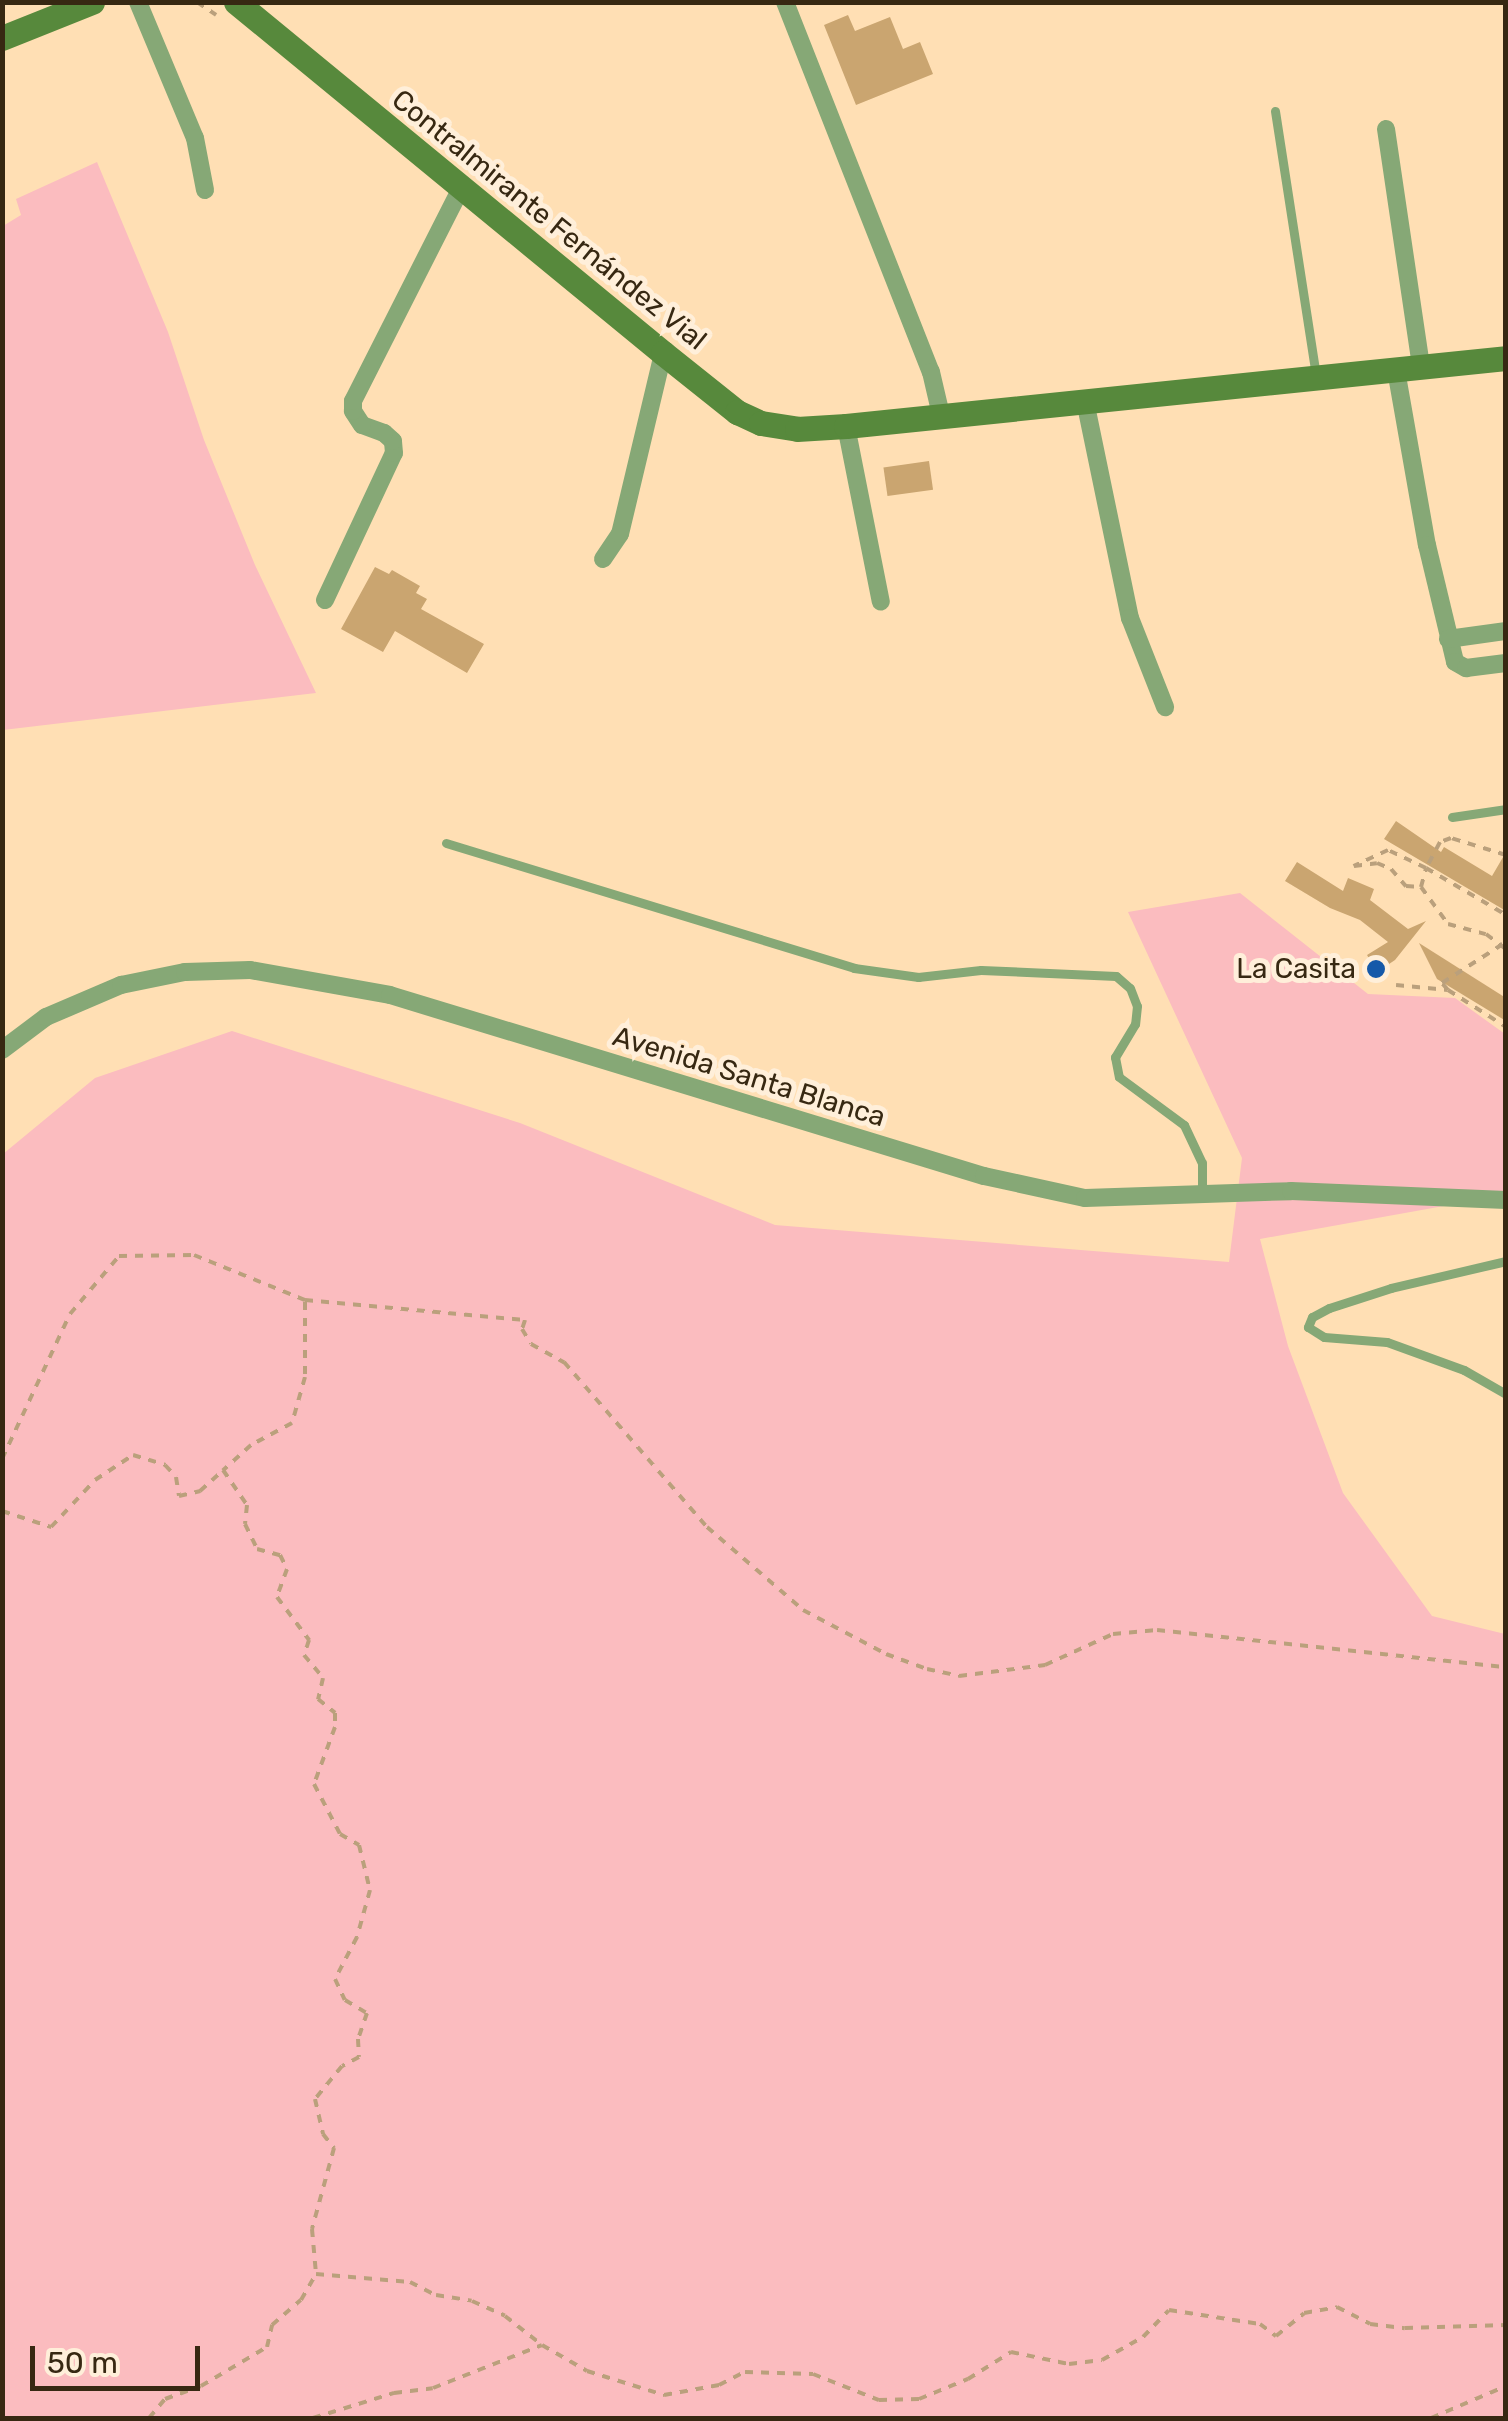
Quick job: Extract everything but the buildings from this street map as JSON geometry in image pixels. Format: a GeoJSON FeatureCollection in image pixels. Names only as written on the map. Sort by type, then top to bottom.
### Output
{"type":"FeatureCollection","features":[{"type":"Feature","properties":{"kind":"main road"},"geometry":{"type":"LineString","coordinates":[[2,38],[45,11],[92,2]]}},
{"type":"Feature","properties":{"kind":"main road","name":"Contralmirante Fernández Vial"},"geometry":{"type":"LineString","coordinates":[[236,2],[662,353],[737,412],[761,424],[797,429],[846,426],[1506,358]]}},
{"type":"Feature","properties":{"kind":"street"},"geometry":{"type":"LineString","coordinates":[[138,2],[195,138],[205,190]]}},
{"type":"Feature","properties":{"kind":"street"},"geometry":{"type":"LineString","coordinates":[[785,2],[931,372],[941,415]]}},
{"type":"Feature","properties":{"kind":"street"},"geometry":{"type":"LineString","coordinates":[[1386,129],[1408,369],[1448,639],[1454,662],[1466,668],[1506,663]]}},
{"type":"Feature","properties":{"kind":"street"},"geometry":{"type":"LineString","coordinates":[[325,600],[394,453],[393,441],[384,432],[362,424],[353,411],[353,400],[462,186]]}},
{"type":"Feature","properties":{"kind":"street"},"geometry":{"type":"LineString","coordinates":[[604,559],[620,534],[662,353]]}},
{"type":"Feature","properties":{"kind":"street"},"geometry":{"type":"LineString","coordinates":[[1085,401],[1130,618],[1165,707]]}},
{"type":"Feature","properties":{"kind":"street"},"geometry":{"type":"LineString","coordinates":[[846,426],[881,602]]}},
{"type":"Feature","properties":{"kind":"street"},"geometry":{"type":"LineString","coordinates":[[1448,639],[1506,631]]}},
{"type":"Feature","properties":{"kind":"street","name":"Avenida Santa Blanca"},"geometry":{"type":"LineString","coordinates":[[2,1050],[46,1017],[122,984],[217,970],[282,974],[390,996],[984,1176],[1085,1198],[1290,1191],[1506,1200]]}},
{"type":"Feature","properties":{"kind":"lane"},"geometry":{"type":"LineString","coordinates":[[1276,111],[1317,378]]}},
{"type":"Feature","properties":{"kind":"lane"},"geometry":{"type":"LineString","coordinates":[[1452,817],[1506,809]]}},
{"type":"Feature","properties":{"kind":"lane"},"geometry":{"type":"LineString","coordinates":[[446,842],[854,968],[918,977],[981,970],[1116,976],[1130,988],[1137,1006],[1135,1024],[1115,1057],[1119,1076],[1184,1125],[1202,1163],[1202,1192]]}},
{"type":"Feature","properties":{"kind":"lane"},"geometry":{"type":"LineString","coordinates":[[1506,1261],[1375,1292],[1312,1316],[1308,1326],[1324,1338],[1387,1342],[1464,1370],[1506,1394]]}},
{"type":"Feature","properties":{"kind":"path"},"geometry":{"type":"LineString","coordinates":[[1421,887],[1440,842],[1451,838],[1506,855]]}},
{"type":"Feature","properties":{"kind":"path"},"geometry":{"type":"LineString","coordinates":[[1421,887],[1406,886],[1392,869],[1377,863],[1354,866],[1388,850],[1506,915]]}},
{"type":"Feature","properties":{"kind":"path"},"geometry":{"type":"LineString","coordinates":[[1421,887],[1448,924],[1486,934],[1504,946],[1442,984],[1506,1027]]}},
{"type":"Feature","properties":{"kind":"path"},"geometry":{"type":"LineString","coordinates":[[1396,985],[1448,990]]}},
{"type":"Feature","properties":{"kind":"path"},"geometry":{"type":"LineString","coordinates":[[2,1460],[70,1314],[119,1256],[194,1255],[305,1300],[525,1320],[522,1328],[531,1344],[564,1362],[706,1527],[803,1610],[886,1654],[927,1668],[959,1676],[1045,1665],[1114,1634],[1158,1630],[1506,1667]]}},
{"type":"Feature","properties":{"kind":"path"},"geometry":{"type":"LineString","coordinates":[[2,1510],[51,1526],[95,1480],[133,1455],[165,1464],[176,1477],[179,1496],[200,1491],[251,1445],[292,1423],[304,1377],[305,1300]]}},
{"type":"Feature","properties":{"kind":"path"},"geometry":{"type":"LineString","coordinates":[[149,2418],[165,2400],[200,2386],[266,2347],[272,2325],[300,2300],[316,2274],[312,2229],[334,2148],[323,2134],[315,2099],[342,2066],[359,2057],[358,2039],[367,2013],[345,2000],[335,1978],[357,1937],[370,1890],[359,1845],[340,1834],[314,1784],[335,1727],[335,1712],[318,1699],[323,1678],[320,1668],[304,1655],[309,1640],[277,1596],[287,1569],[280,1556],[257,1549],[245,1524],[247,1505],[223,1470]]}},
{"type":"Feature","properties":{"kind":"path"},"geometry":{"type":"LineString","coordinates":[[316,2274],[410,2282],[436,2294],[472,2301],[505,2316],[542,2346],[587,2371],[664,2395],[719,2385],[745,2372],[813,2374],[879,2400],[920,2400],[968,2379],[1010,2352],[1069,2364],[1102,2360],[1143,2337],[1169,2310],[1260,2324],[1276,2336],[1304,2314],[1337,2307],[1370,2324],[1404,2328],[1506,2325]]}},
{"type":"Feature","properties":{"kind":"path"},"geometry":{"type":"LineString","coordinates":[[313,2418],[394,2393],[432,2388],[542,2346]]}},
{"type":"Feature","properties":{"kind":"path"},"geometry":{"type":"LineString","coordinates":[[1430,2418],[1506,2386]]}},
{"type":"Feature","properties":{"kind":"shaded area"},"geometry":{"type":"Polygon","coordinates":[[[97,162],[168,332],[204,440],[255,565],[316,693],[3,730],[3,226],[21,215],[16,199],[97,162]]]}},
{"type":"Feature","properties":{"kind":"shaded area"},"geometry":{"type":"Polygon","coordinates":[[[1240,893],[1368,994],[1455,998],[1505,1034],[1505,1195],[1260,1239],[1288,1346],[1343,1493],[1432,1616],[1505,1634],[1505,2418],[3,2418],[3,1154],[95,1078],[232,1031],[520,1123],[775,1225],[1229,1262],[1242,1158],[1128,912],[1240,893]]]}},
{"type":"Feature","properties":{"kind":"place","name":"La Casita"},"geometry":{"type":"Point","coordinates":[1376,969]}}]}
